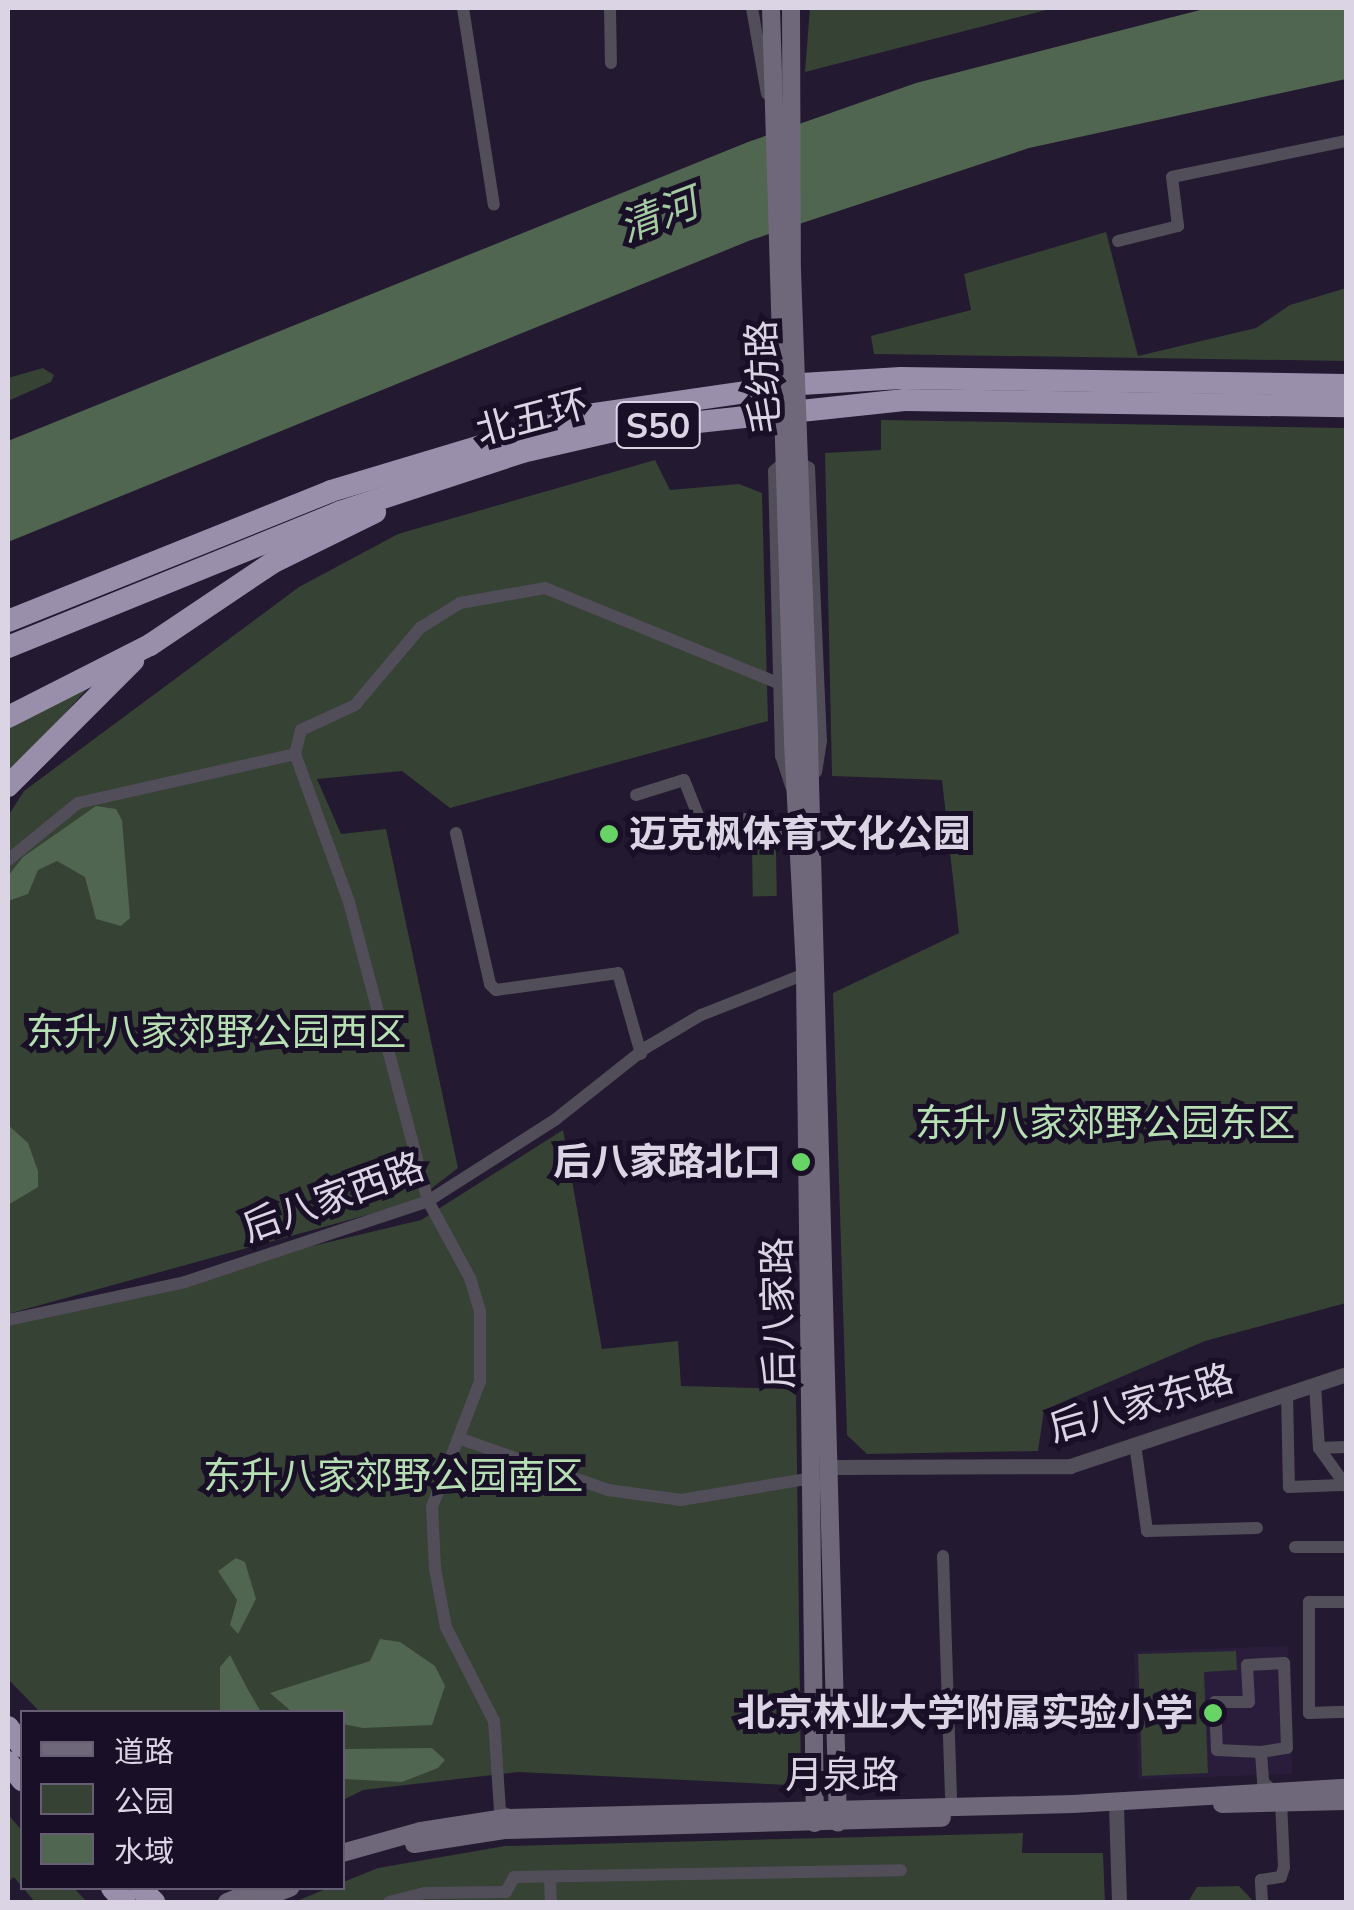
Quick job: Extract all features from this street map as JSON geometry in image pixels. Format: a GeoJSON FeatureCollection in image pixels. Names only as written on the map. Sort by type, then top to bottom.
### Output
{"type":"FeatureCollection","features":[{"type":"Feature","properties":{"kind":"highway","name":"北五环"},"geometry":{"type":"LineString","coordinates":[[8,622],[331,490],[581,416],[801,384],[902,378],[1346,385]]}},
{"type":"Feature","properties":{"kind":"highway","name":"北五环"},"geometry":{"type":"LineString","coordinates":[[8,648],[220,558],[522,452],[614,431],[884,402],[1346,406]]}},
{"type":"Feature","properties":{"kind":"highway"},"geometry":{"type":"LineString","coordinates":[[8,718],[150,645],[272,564],[438,480]]}},
{"type":"Feature","properties":{"kind":"highway"},"geometry":{"type":"LineString","coordinates":[[8,786],[150,645]]}},
{"type":"Feature","properties":{"kind":"highway"},"geometry":{"type":"LineString","coordinates":[[119,1890],[145,1898]]}},
{"type":"Feature","properties":{"kind":"main road","name":"毛纺路"},"geometry":{"type":"LineString","coordinates":[[771,8],[801,743]]}},
{"type":"Feature","properties":{"kind":"main road","name":"毛纺路"},"geometry":{"type":"LineString","coordinates":[[791,8],[801,743]]}},
{"type":"Feature","properties":{"kind":"main road","name":"后八家路"},"geometry":{"type":"LineString","coordinates":[[801,743],[830,1467],[838,1815]]}},
{"type":"Feature","properties":{"kind":"main road","name":"后八家路"},"geometry":{"type":"LineString","coordinates":[[804,804],[797,828],[805,974],[815,1815]]}},
{"type":"Feature","properties":{"kind":"main road","name":"月泉路"},"geometry":{"type":"LineString","coordinates":[[345,1853],[460,1822],[517,1818],[838,1815],[1116,1806],[1346,1788]]}},
{"type":"Feature","properties":{"kind":"main road","name":"月泉路"},"geometry":{"type":"LineString","coordinates":[[838,1815],[1277,1796],[1346,1800]]}},
{"type":"Feature","properties":{"kind":"main road","name":"月泉路"},"geometry":{"type":"LineString","coordinates":[[345,1865],[378,1852],[506,1830],[815,1815]]}},
{"type":"Feature","properties":{"kind":"main road"},"geometry":{"type":"LineString","coordinates":[[227,1902],[256,1890]]}},
{"type":"Feature","properties":{"kind":"main road"},"geometry":{"type":"LineString","coordinates":[[253,1902],[285,1890]]}},
{"type":"Feature","properties":{"kind":"street"},"geometry":{"type":"LineString","coordinates":[[462,8],[494,205]]}},
{"type":"Feature","properties":{"kind":"street"},"geometry":{"type":"LineString","coordinates":[[610,8],[611,63]]}},
{"type":"Feature","properties":{"kind":"street"},"geometry":{"type":"LineString","coordinates":[[752,8],[768,98]]}},
{"type":"Feature","properties":{"kind":"street"},"geometry":{"type":"LineString","coordinates":[[786,261],[785,99],[800,8]]}},
{"type":"Feature","properties":{"kind":"street"},"geometry":{"type":"LineString","coordinates":[[1118,241],[1178,226],[1172,176],[1346,142]]}},
{"type":"Feature","properties":{"kind":"street","name":"后八家路"},"geometry":{"type":"LineString","coordinates":[[790,457],[810,468],[821,740],[804,804],[780,756],[774,471],[790,457]]}},
{"type":"Feature","properties":{"kind":"street"},"geometry":{"type":"LineString","coordinates":[[517,1818],[500,1811],[494,1721],[446,1627],[435,1568],[432,1506],[480,1381],[480,1311],[470,1278],[428,1201],[338,865],[313,816],[295,754],[301,730],[355,705],[420,628],[460,604],[545,588],[780,684]]}},
{"type":"Feature","properties":{"kind":"street"},"geometry":{"type":"LineString","coordinates":[[8,860],[78,803],[295,754]]}},
{"type":"Feature","properties":{"kind":"street"},"geometry":{"type":"LineString","coordinates":[[636,795],[684,780],[704,830],[743,819],[764,832],[797,828]]}},
{"type":"Feature","properties":{"kind":"street"},"geometry":{"type":"LineString","coordinates":[[456,833],[490,984],[496,990],[618,973],[641,1054]]}},
{"type":"Feature","properties":{"kind":"street","name":"后八家西路"},"geometry":{"type":"LineString","coordinates":[[8,1320],[185,1282],[428,1201],[556,1119],[641,1054],[701,1015],[805,974]]}},
{"type":"Feature","properties":{"kind":"street","name":"后八家东路"},"geometry":{"type":"LineString","coordinates":[[830,1467],[1070,1466],[1346,1374]]}},
{"type":"Feature","properties":{"kind":"street"},"geometry":{"type":"LineString","coordinates":[[1315,1384],[1318,1448],[1344,1485]]}},
{"type":"Feature","properties":{"kind":"street"},"geometry":{"type":"LineString","coordinates":[[1287,1394],[1289,1487],[1344,1485]]}},
{"type":"Feature","properties":{"kind":"street"},"geometry":{"type":"LineString","coordinates":[[458,1438],[608,1490],[682,1500],[813,1478]]}},
{"type":"Feature","properties":{"kind":"street"},"geometry":{"type":"LineString","coordinates":[[1135,1444],[1147,1531],[1257,1528]]}},
{"type":"Feature","properties":{"kind":"street"},"geometry":{"type":"LineString","coordinates":[[1318,1448],[1346,1447]]}},
{"type":"Feature","properties":{"kind":"street"},"geometry":{"type":"LineString","coordinates":[[1295,1548],[1346,1547]]}},
{"type":"Feature","properties":{"kind":"street"},"geometry":{"type":"LineString","coordinates":[[943,1556],[951,1796]]}},
{"type":"Feature","properties":{"kind":"street"},"geometry":{"type":"LineString","coordinates":[[1346,1602],[1308,1602],[1310,1713],[1346,1712]]}},
{"type":"Feature","properties":{"kind":"street"},"geometry":{"type":"LineString","coordinates":[[1284,1663],[1287,1748],[1261,1752],[1217,1750],[1214,1702],[1249,1702],[1247,1665],[1284,1663]]}},
{"type":"Feature","properties":{"kind":"street"},"geometry":{"type":"LineString","coordinates":[[1261,1752],[1263,1782],[1277,1796],[1284,1867],[1281,1877],[1261,1880],[1262,1902]]}},
{"type":"Feature","properties":{"kind":"street"},"geometry":{"type":"LineString","coordinates":[[1116,1806],[1119,1902]]}},
{"type":"Feature","properties":{"kind":"street"},"geometry":{"type":"LineString","coordinates":[[388,1902],[506,1897],[514,1877],[901,1870]]}},
{"type":"Feature","properties":{"kind":"street"},"geometry":{"type":"LineString","coordinates":[[550,1877],[551,1902]]}},
{"type":"Feature","properties":{"kind":"shaded area","name":"北京林业大学附属实验小学"},"geometry":{"type":"Polygon","coordinates":[[[1288,1646],[1292,1774],[1139,1779],[1134,1651],[1288,1646]]]}},
{"type":"Feature","properties":{"kind":"green space"},"geometry":{"type":"Polygon","coordinates":[[[810,8],[1054,8],[805,72],[810,8]]]}},
{"type":"Feature","properties":{"kind":"green space"},"geometry":{"type":"Polygon","coordinates":[[[1106,232],[1138,356],[1256,328],[1290,305],[1346,288],[1346,361],[874,354],[871,336],[971,310],[964,274],[1106,232]]]}},
{"type":"Feature","properties":{"kind":"green space"},"geometry":{"type":"Polygon","coordinates":[[[43,368],[54,375],[51,382],[8,401],[8,378],[43,368]]]}},
{"type":"Feature","properties":{"kind":"green space","name":"东升八家郊野公园东区"},"geometry":{"type":"Polygon","coordinates":[[[881,420],[1346,428],[1346,1303],[1205,1341],[1044,1410],[1038,1451],[867,1454],[847,1435],[833,993],[959,933],[942,780],[832,776],[825,453],[881,450],[881,420]]]}},
{"type":"Feature","properties":{"kind":"green space","name":"东升八家郊野公园西区"},"geometry":{"type":"Polygon","coordinates":[[[655,460],[670,490],[739,484],[762,493],[768,721],[450,808],[402,771],[317,779],[341,834],[386,829],[458,1168],[414,1202],[8,1314],[8,816],[24,791],[299,587],[398,534],[655,460]]]}},
{"type":"Feature","properties":{"kind":"green space"},"geometry":{"type":"Polygon","coordinates":[[[87,689],[8,777],[8,723],[87,689]]]}},
{"type":"Feature","properties":{"kind":"green space"},"geometry":{"type":"Polygon","coordinates":[[[752,849],[776,849],[777,896],[753,896],[752,849]]]}},
{"type":"Feature","properties":{"kind":"green space","name":"东升八家郊野公园南区"},"geometry":{"type":"Polygon","coordinates":[[[563,1130],[602,1349],[678,1341],[681,1386],[796,1389],[801,1777],[788,1785],[518,1772],[363,1790],[345,1799],[345,1710],[38,1710],[8,1679],[8,1319],[421,1220],[563,1130]]]}},
{"type":"Feature","properties":{"kind":"green space"},"geometry":{"type":"Polygon","coordinates":[[[1236,1651],[1237,1670],[1204,1672],[1208,1773],[1142,1776],[1138,1654],[1236,1651]]]}},
{"type":"Feature","properties":{"kind":"green space"},"geometry":{"type":"Polygon","coordinates":[[[8,1814],[20,1829],[20,1884],[14,1877],[8,1882],[8,1814]]]}},
{"type":"Feature","properties":{"kind":"green space"},"geometry":{"type":"Polygon","coordinates":[[[1023,1833],[1022,1853],[1103,1853],[1105,1902],[294,1902],[324,1890],[345,1890],[345,1881],[378,1868],[505,1846],[1023,1833]]]}},
{"type":"Feature","properties":{"kind":"green space"},"geometry":{"type":"Polygon","coordinates":[[[1239,1886],[1254,1902],[1188,1902],[1197,1887],[1239,1886]]]}},
{"type":"Feature","properties":{"kind":"green space"},"geometry":{"type":"Polygon","coordinates":[[[25,1890],[76,1890],[87,1902],[35,1902],[25,1890]]]}},
{"type":"Feature","properties":{"kind":"water","name":"清河"},"geometry":{"type":"Polygon","coordinates":[[[1208,8],[1346,8],[1346,79],[1029,148],[751,240],[8,542],[8,441],[748,142],[916,83],[1208,8]]]}},
{"type":"Feature","properties":{"kind":"water"},"geometry":{"type":"Polygon","coordinates":[[[96,806],[116,809],[122,820],[130,918],[121,926],[96,919],[85,877],[57,861],[38,870],[28,894],[8,901],[8,876],[23,857],[96,806]]]}},
{"type":"Feature","properties":{"kind":"water"},"geometry":{"type":"Polygon","coordinates":[[[8,1125],[28,1143],[38,1171],[38,1187],[8,1205],[8,1125]]]}},
{"type":"Feature","properties":{"kind":"water"},"geometry":{"type":"Polygon","coordinates":[[[236,1558],[245,1562],[256,1599],[238,1634],[230,1625],[237,1600],[218,1571],[236,1558]]]}},
{"type":"Feature","properties":{"kind":"water"},"geometry":{"type":"Polygon","coordinates":[[[380,1639],[400,1642],[435,1666],[445,1686],[432,1725],[363,1728],[345,1724],[345,1710],[290,1710],[270,1693],[370,1661],[380,1639]]]}},
{"type":"Feature","properties":{"kind":"water"},"geometry":{"type":"Polygon","coordinates":[[[230,1655],[260,1710],[220,1710],[220,1667],[230,1655]]]}},
{"type":"Feature","properties":{"kind":"water"},"geometry":{"type":"Polygon","coordinates":[[[432,1748],[445,1760],[438,1768],[402,1782],[345,1779],[345,1749],[432,1748]]]}},
{"type":"Feature","properties":{"kind":"place","name":"迈克枫体育文化公园"},"geometry":{"type":"Point","coordinates":[609,834]}},
{"type":"Feature","properties":{"kind":"place","name":"后八家路北口"},"geometry":{"type":"Point","coordinates":[801,1162]}},
{"type":"Feature","properties":{"kind":"place","name":"北京林业大学附属实验小学"},"geometry":{"type":"Point","coordinates":[1213,1713]}}]}
